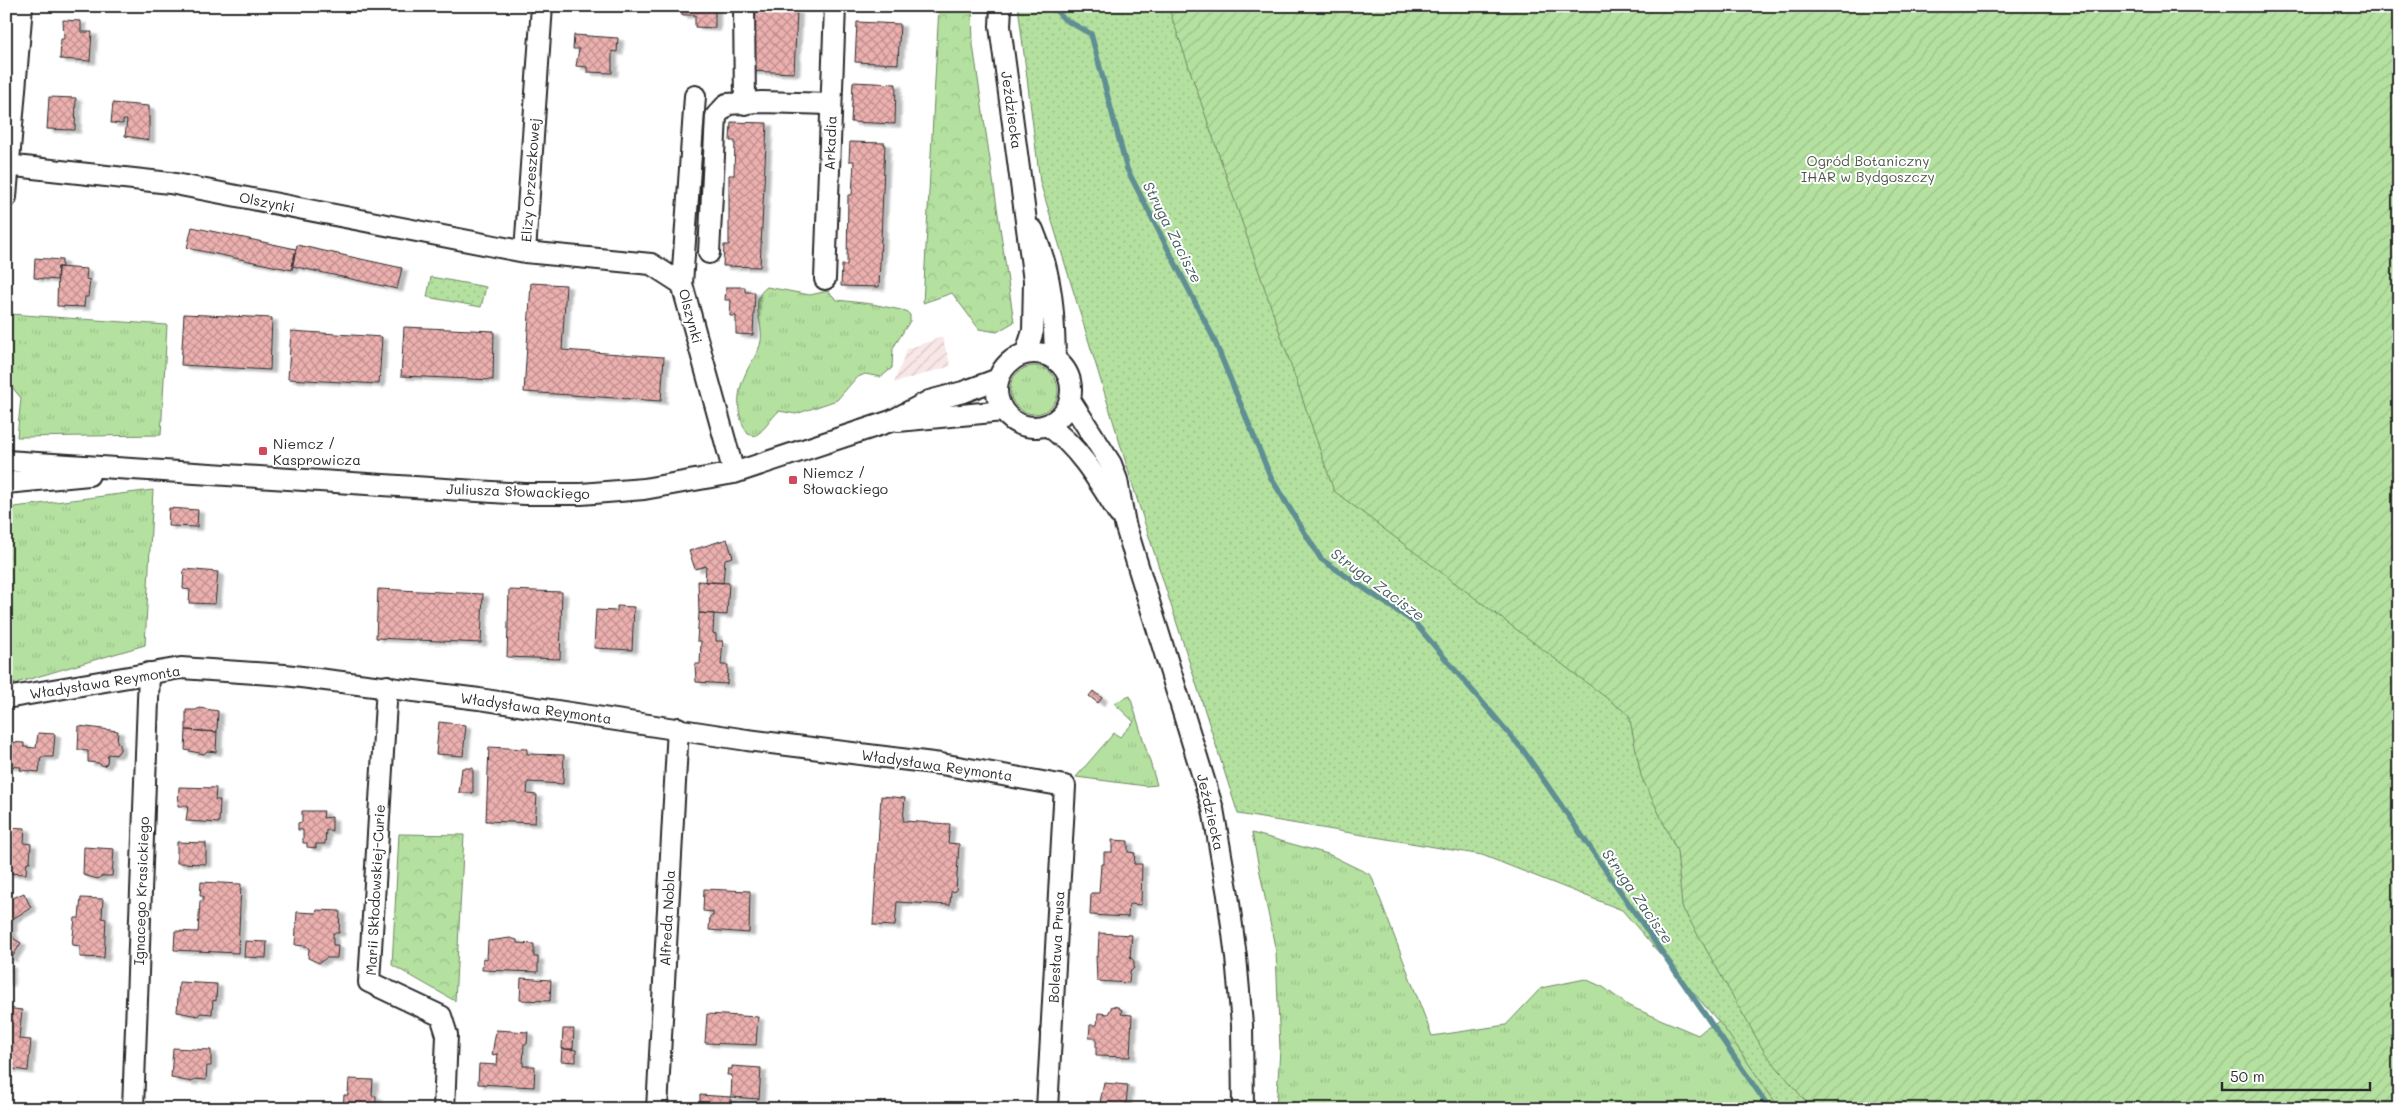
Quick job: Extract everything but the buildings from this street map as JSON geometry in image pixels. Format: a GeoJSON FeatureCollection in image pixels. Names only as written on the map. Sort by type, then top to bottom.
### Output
{"type":"FeatureCollection","features":[{"type":"Feature","properties":{"kind":"street"},"geometry":{"type":"LineString","coordinates":[[6,197],[7,165],[22,6]]}},
{"type":"Feature","properties":{"kind":"street","name":"Elizy Orzeszkowej"},"geometry":{"type":"LineString","coordinates":[[542,6],[525,252],[651,264],[682,284]]}},
{"type":"Feature","properties":{"kind":"street"},"geometry":{"type":"LineString","coordinates":[[744,6],[744,104]]}},
{"type":"Feature","properties":{"kind":"street","name":"Arkadia"},"geometry":{"type":"LineString","coordinates":[[825,279],[835,6]]}},
{"type":"Feature","properties":{"kind":"street","name":"Jeździecka"},"geometry":{"type":"LineString","coordinates":[[1001,6],[1000,26],[1026,214],[1027,241],[1034,281],[1031,343],[1026,353]]}},
{"type":"Feature","properties":{"kind":"street","name":"Olszynki"},"geometry":{"type":"LineString","coordinates":[[695,96],[682,284],[734,473]]}},
{"type":"Feature","properties":{"kind":"street"},"geometry":{"type":"LineString","coordinates":[[709,253],[716,116],[727,104],[831,104]]}},
{"type":"Feature","properties":{"kind":"street","name":"Olszynki"},"geometry":{"type":"LineString","coordinates":[[7,165],[170,183],[525,252]]}},
{"type":"Feature","properties":{"kind":"street","name":"Jeździecka"},"geometry":{"type":"LineString","coordinates":[[1026,214],[1044,254],[1052,292],[1055,359]]}},
{"type":"Feature","properties":{"kind":"street"},"geometry":{"type":"LineString","coordinates":[[1026,353],[1043,354],[1055,359],[1068,375],[1071,389],[1070,400],[1063,413],[1047,424],[1036,427],[1023,425],[1012,420],[1003,411],[997,391],[998,379],[1004,368],[1013,359],[1026,353]]}},
{"type":"Feature","properties":{"kind":"street","name":"Juliusza Słowackiego"},"geometry":{"type":"LineString","coordinates":[[6,461],[525,494],[581,494],[644,489],[734,473],[891,421],[928,401],[963,392],[998,379]]}},
{"type":"Feature","properties":{"kind":"street","name":"Jeździecka"},"geometry":{"type":"LineString","coordinates":[[1070,400],[1111,464],[1117,480],[1125,524],[1213,809],[1228,895],[1236,957],[1242,1025],[1243,1109]]}},
{"type":"Feature","properties":{"kind":"street","name":"Juliusza Słowackiego"},"geometry":{"type":"LineString","coordinates":[[891,421],[1003,411]]}},
{"type":"Feature","properties":{"kind":"street","name":"Jeździecka"},"geometry":{"type":"LineString","coordinates":[[1047,424],[1066,438],[1081,454],[1125,524]]}},
{"type":"Feature","properties":{"kind":"street","name":"Juliusza Słowackiego"},"geometry":{"type":"LineString","coordinates":[[6,482],[137,470]]}},
{"type":"Feature","properties":{"kind":"street","name":"Władysława Reymonta"},"geometry":{"type":"LineString","coordinates":[[6,698],[181,668],[285,674],[387,686],[678,728],[747,740],[942,764],[1065,786]]}},
{"type":"Feature","properties":{"kind":"street","name":"Ignacego Krasickiego"},"geometry":{"type":"LineString","coordinates":[[133,1109],[149,673]]}},
{"type":"Feature","properties":{"kind":"street","name":"Marii Skłodowskiej-Curie"},"geometry":{"type":"LineString","coordinates":[[387,686],[369,982],[441,1016],[447,1035],[444,1109]]}},
{"type":"Feature","properties":{"kind":"street","name":"Alfreda Nobla"},"geometry":{"type":"LineString","coordinates":[[657,1109],[678,728]]}},
{"type":"Feature","properties":{"kind":"street","name":"Bolesława Prusa"},"geometry":{"type":"LineString","coordinates":[[1047,1109],[1065,786]]}},
{"type":"Feature","properties":{"kind":"shaded area"},"geometry":{"type":"Polygon","coordinates":[[[942,337],[951,366],[894,383],[907,349],[942,337]]]}},
{"type":"Feature","properties":{"kind":"green space"},"geometry":{"type":"Polygon","coordinates":[[[939,6],[972,6],[973,45],[1014,322],[997,332],[979,329],[952,293],[923,303],[939,6]]]}},
{"type":"Feature","properties":{"kind":"green space","name":"Ogród Botaniczny IHAR w Bydgoszczy"},"geometry":{"type":"Polygon","coordinates":[[[1018,6],[2399,6],[2399,1109],[1780,1109],[1724,1028],[1622,910],[1482,855],[1238,814],[1137,499],[1040,182],[1018,6]]]}},
{"type":"Feature","properties":{"kind":"green space","name":"Ogród Botaniczny IHAR w Bydgoszczy"},"geometry":{"type":"Polygon","coordinates":[[[1168,6],[2399,6],[2399,1109],[1812,1109],[1765,1053],[1682,907],[1677,851],[1641,776],[1629,715],[1334,491],[1168,6]]]}},
{"type":"Feature","properties":{"kind":"green space"},"geometry":{"type":"Polygon","coordinates":[[[431,277],[486,287],[481,307],[427,297],[431,277]]]}},
{"type":"Feature","properties":{"kind":"green space"},"geometry":{"type":"Polygon","coordinates":[[[767,287],[810,295],[828,291],[837,300],[872,304],[906,311],[910,315],[910,321],[893,348],[892,368],[881,377],[865,374],[856,378],[837,400],[796,414],[779,411],[755,436],[748,434],[741,420],[739,398],[742,382],[760,345],[758,298],[767,287]]]}},
{"type":"Feature","properties":{"kind":"green space"},"geometry":{"type":"Polygon","coordinates":[[[10,314],[167,325],[161,435],[17,437],[21,398],[6,380],[6,342],[10,314]]]}},
{"type":"Feature","properties":{"kind":"green space"},"geometry":{"type":"Polygon","coordinates":[[[1029,366],[1039,366],[1051,373],[1058,385],[1058,395],[1051,407],[1039,414],[1029,414],[1021,410],[1014,403],[1010,395],[1010,385],[1014,377],[1021,370],[1029,366]]]}},
{"type":"Feature","properties":{"kind":"green space"},"geometry":{"type":"Polygon","coordinates":[[[153,490],[145,645],[6,686],[6,545],[10,541],[14,507],[153,490]]]}},
{"type":"Feature","properties":{"kind":"green space"},"geometry":{"type":"Polygon","coordinates":[[[1130,696],[1157,785],[1146,786],[1076,777],[1114,733],[1120,737],[1134,722],[1114,703],[1130,696]]]}},
{"type":"Feature","properties":{"kind":"green space"},"geometry":{"type":"Polygon","coordinates":[[[1252,833],[1328,854],[1371,875],[1432,1036],[1506,1025],[1541,988],[1585,979],[1603,987],[1629,1006],[1698,1035],[1705,1029],[1739,1011],[1912,1109],[1276,1109],[1280,1050],[1276,952],[1252,833]]]}},
{"type":"Feature","properties":{"kind":"green space"},"geometry":{"type":"Polygon","coordinates":[[[399,834],[464,835],[455,1001],[392,965],[399,834]]]}},
{"type":"Feature","properties":{"kind":"waterway","name":"Struga Zacisze"},"geometry":{"type":"LineString","coordinates":[[1052,6],[1064,19],[1091,34],[1127,169],[1213,337],[1271,478],[1321,559],[1415,623],[1523,750],[1770,1109]]}},
{"type":"Feature","properties":{"kind":"place","name":"Niemcz / Kasprowicza"},"geometry":{"type":"Point","coordinates":[263,451]}},
{"type":"Feature","properties":{"kind":"place","name":"Niemcz / Słowackiego"},"geometry":{"type":"Point","coordinates":[793,480]}}]}
